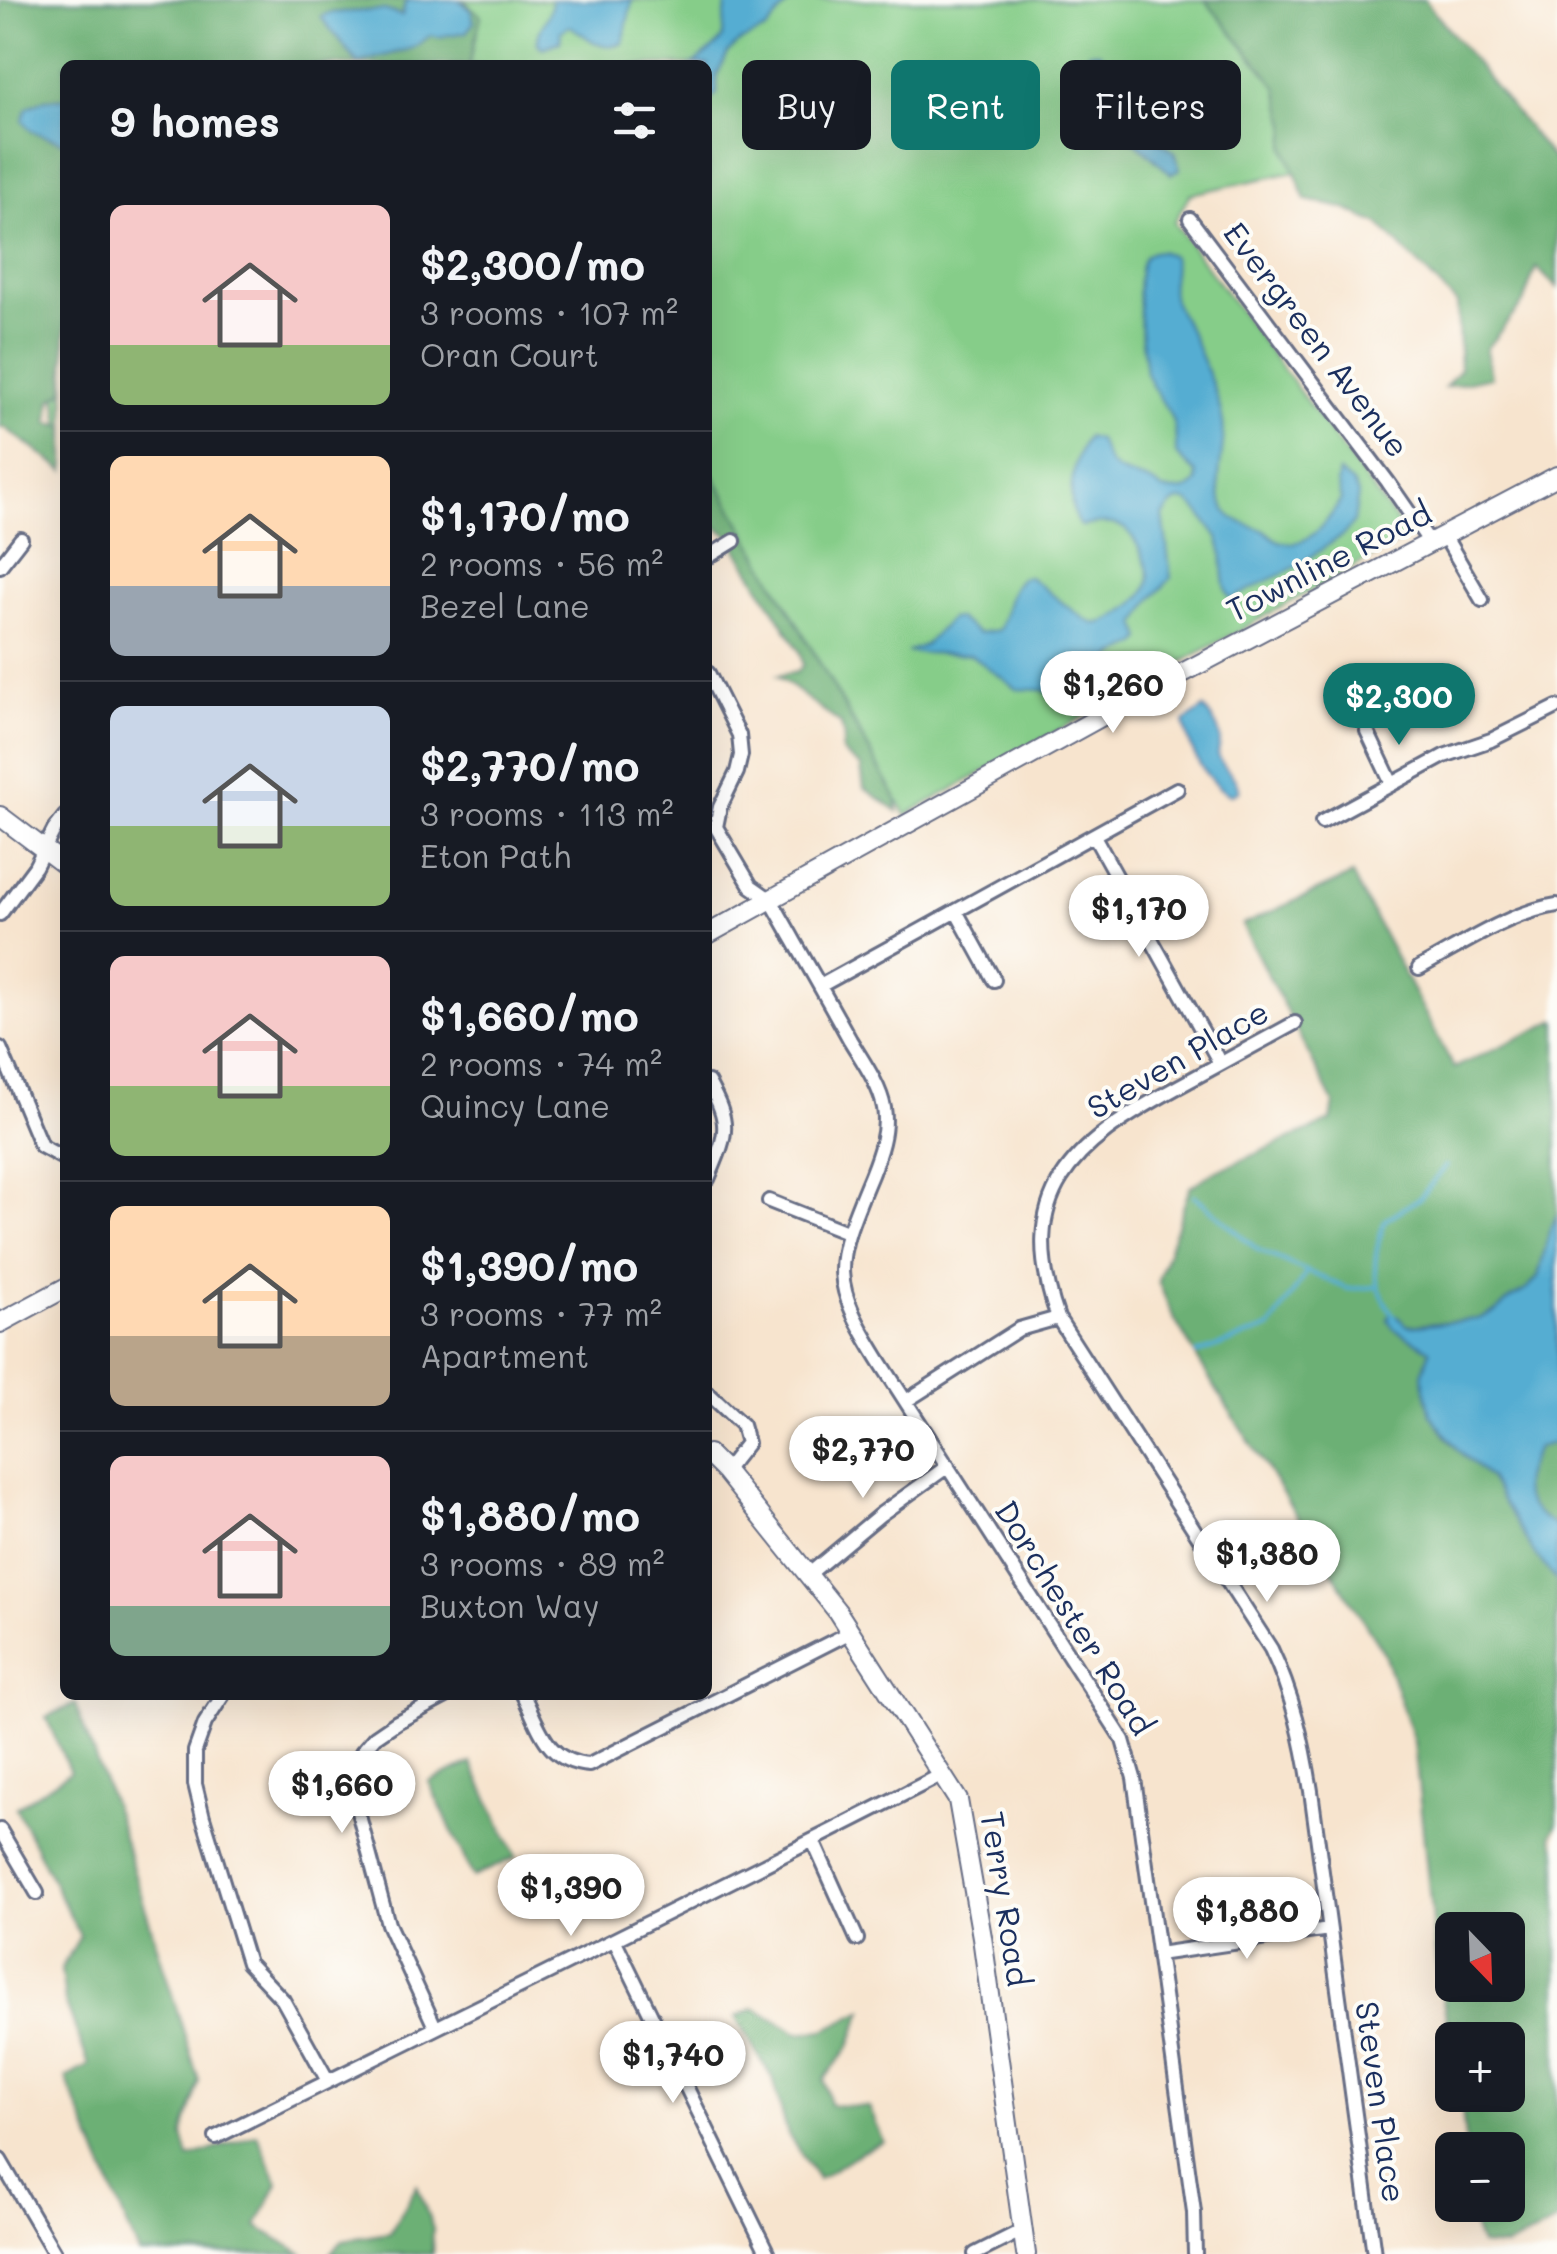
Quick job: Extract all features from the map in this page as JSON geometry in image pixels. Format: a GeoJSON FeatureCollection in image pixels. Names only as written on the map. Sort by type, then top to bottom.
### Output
{"type":"FeatureCollection","features":[{"type":"Feature","properties":{"kind":"street","name":"Evergreen Avenue"},"geometry":{"type":"LineString","coordinates":[[1190,218],[1388,482],[1482,600]]}},
{"type":"Feature","properties":{"kind":"street","name":"Townline Road"},"geometry":{"type":"LineString","coordinates":[[712,932],[1236,643],[1557,476]]}},
{"type":"Feature","properties":{"kind":"street"},"geometry":{"type":"LineString","coordinates":[[0,566],[21,538]]}},
{"type":"Feature","properties":{"kind":"street"},"geometry":{"type":"LineString","coordinates":[[712,555],[734,541]]}},
{"type":"Feature","properties":{"kind":"street"},"geometry":{"type":"LineString","coordinates":[[712,681],[740,734],[742,755],[712,826]]}},
{"type":"Feature","properties":{"kind":"street"},"geometry":{"type":"LineString","coordinates":[[1322,822],[1444,756],[1491,740],[1557,708]]}},
{"type":"Feature","properties":{"kind":"street"},"geometry":{"type":"LineString","coordinates":[[1367,732],[1392,784]]}},
{"type":"Feature","properties":{"kind":"street"},"geometry":{"type":"LineString","coordinates":[[820,986],[1177,789]]}},
{"type":"Feature","properties":{"kind":"street"},"geometry":{"type":"LineString","coordinates":[[0,816],[60,862]]}},
{"type":"Feature","properties":{"kind":"street"},"geometry":{"type":"LineString","coordinates":[[0,914],[60,824]]}},
{"type":"Feature","properties":{"kind":"street","name":"Dorchester Road"},"geometry":{"type":"LineString","coordinates":[[712,826],[751,886],[771,900],[870,1075],[884,1108],[882,1148],[847,1232],[841,1263],[848,1306],[1123,1740],[1134,1778],[1194,2212],[1195,2254]]}},
{"type":"Feature","properties":{"kind":"street"},"geometry":{"type":"LineString","coordinates":[[1094,836],[1220,1063]]}},
{"type":"Feature","properties":{"kind":"street"},"geometry":{"type":"LineString","coordinates":[[1418,968],[1514,918],[1557,905]]}},
{"type":"Feature","properties":{"kind":"street"},"geometry":{"type":"LineString","coordinates":[[956,911],[994,980]]}},
{"type":"Feature","properties":{"kind":"street","name":"Steven Place"},"geometry":{"type":"LineString","coordinates":[[1296,1023],[1106,1130],[1071,1161],[1049,1201],[1042,1265],[1058,1318],[1271,1649],[1288,1684],[1312,1791],[1374,2254]]}},
{"type":"Feature","properties":{"kind":"street"},"geometry":{"type":"LineString","coordinates":[[0,1048],[42,1146],[60,1156]]}},
{"type":"Feature","properties":{"kind":"street"},"geometry":{"type":"LineString","coordinates":[[712,1089],[723,1110],[726,1129],[712,1168]]}},
{"type":"Feature","properties":{"kind":"street"},"geometry":{"type":"LineString","coordinates":[[769,1201],[847,1232]]}},
{"type":"Feature","properties":{"kind":"street"},"geometry":{"type":"LineString","coordinates":[[0,1323],[60,1291]]}},
{"type":"Feature","properties":{"kind":"street"},"geometry":{"type":"LineString","coordinates":[[906,1401],[1018,1329],[1058,1318]]}},
{"type":"Feature","properties":{"kind":"street"},"geometry":{"type":"LineString","coordinates":[[712,1397],[742,1425],[747,1443],[725,1471]]}},
{"type":"Feature","properties":{"kind":"street","name":"Terry Road"},"geometry":{"type":"LineString","coordinates":[[712,1458],[851,1632],[958,1800],[1026,2254]]}},
{"type":"Feature","properties":{"kind":"street"},"geometry":{"type":"LineString","coordinates":[[808,1575],[948,1466]]}},
{"type":"Feature","properties":{"kind":"street"},"geometry":{"type":"LineString","coordinates":[[526,1700],[553,1753],[570,1764],[588,1764],[851,1632]]}},
{"type":"Feature","properties":{"kind":"street"},"geometry":{"type":"LineString","coordinates":[[220,1700],[205,1723],[196,1751],[195,1784],[203,1817],[248,1963],[283,2000],[328,2082]]}},
{"type":"Feature","properties":{"kind":"street"},"geometry":{"type":"LineString","coordinates":[[435,2027],[388,1924],[354,1796],[354,1772],[362,1752],[375,1737],[439,1700]]}},
{"type":"Feature","properties":{"kind":"street"},"geometry":{"type":"LineString","coordinates":[[216,2137],[616,1941],[943,1774]]}},
{"type":"Feature","properties":{"kind":"street"},"geometry":{"type":"LineString","coordinates":[[0,1830],[37,1893]]}},
{"type":"Feature","properties":{"kind":"street"},"geometry":{"type":"LineString","coordinates":[[813,1840],[857,1939]]}},
{"type":"Feature","properties":{"kind":"street"},"geometry":{"type":"LineString","coordinates":[[1158,1954],[1329,1929]]}},
{"type":"Feature","properties":{"kind":"street"},"geometry":{"type":"LineString","coordinates":[[616,1941],[768,2254]]}},
{"type":"Feature","properties":{"kind":"street"},"geometry":{"type":"LineString","coordinates":[[0,2160],[56,2254]]}},
{"type":"Feature","properties":{"kind":"street"},"geometry":{"type":"LineString","coordinates":[[975,2254],[1023,2230]]}},
{"type":"Feature","properties":{"kind":"green space"},"geometry":{"type":"Polygon","coordinates":[[[0,0],[1226,0],[1321,138],[1294,172],[1190,194],[1174,223],[1408,537],[906,815],[712,473],[712,60],[60,60],[60,424],[0,0]]]}},
{"type":"Feature","properties":{"kind":"green space"},"geometry":{"type":"Polygon","coordinates":[[[0,0],[411,0],[405,3],[403,16],[385,10],[328,13],[322,17],[349,49],[413,48],[431,34],[466,32],[474,22],[471,11],[459,0],[481,16],[470,60],[60,60],[60,99],[46,99],[32,131],[60,141],[60,394],[51,400],[49,423],[60,425],[60,467],[4,427],[0,428],[0,0]]]}},
{"type":"Feature","properties":{"kind":"green space"},"geometry":{"type":"Polygon","coordinates":[[[1205,0],[1425,0],[1557,164],[1557,288],[1536,267],[1523,303],[1486,349],[1491,377],[1445,387],[1460,369],[1457,304],[1379,224],[1343,208],[1306,200],[1285,148],[1287,125],[1277,87],[1205,0]]]}},
{"type":"Feature","properties":{"kind":"green space"},"geometry":{"type":"Polygon","coordinates":[[[712,473],[896,798],[898,811],[864,788],[861,767],[842,752],[841,724],[777,676],[797,672],[803,665],[800,652],[729,536],[712,524],[712,473]]]}},
{"type":"Feature","properties":{"kind":"green space"},"geometry":{"type":"Polygon","coordinates":[[[1352,875],[1454,1068],[1557,1020],[1557,1215],[1538,1277],[1497,1311],[1478,1319],[1408,1326],[1391,1312],[1393,1328],[1430,1350],[1426,1392],[1441,1430],[1490,1480],[1557,1581],[1557,1822],[1552,1835],[1557,1853],[1557,2222],[1506,2247],[1480,2245],[1471,2222],[1525,2222],[1525,2132],[1464,2132],[1463,2112],[1525,2112],[1525,2022],[1447,2022],[1444,2002],[1525,2002],[1525,1912],[1435,1912],[1435,1951],[1414,1742],[1384,1653],[1209,1378],[1173,1317],[1158,1281],[1190,1187],[1212,1173],[1331,1121],[1334,1103],[1242,925],[1352,875]]]}},
{"type":"Feature","properties":{"kind":"green space"},"geometry":{"type":"Polygon","coordinates":[[[1554,1441],[1557,1527],[1530,1509],[1523,1488],[1534,1452],[1554,1441]]]}},
{"type":"Feature","properties":{"kind":"green space"},"geometry":{"type":"Polygon","coordinates":[[[75,1704],[116,1814],[199,2081],[183,2135],[189,2158],[257,2134],[278,2183],[257,2226],[303,2254],[139,2254],[66,2078],[89,2065],[65,2001],[61,1969],[80,1936],[16,1808],[70,1772],[46,1717],[75,1704]]]}},
{"type":"Feature","properties":{"kind":"green space"},"geometry":{"type":"Polygon","coordinates":[[[471,1763],[516,1857],[473,1877],[429,1782],[471,1763]]]}},
{"type":"Feature","properties":{"kind":"green space"},"geometry":{"type":"Polygon","coordinates":[[[755,2008],[798,2033],[824,2030],[864,2010],[850,2046],[824,2080],[830,2105],[869,2107],[884,2142],[818,2179],[788,2135],[772,2078],[736,2017],[755,2008]]]}},
{"type":"Feature","properties":{"kind":"green space"},"geometry":{"type":"Polygon","coordinates":[[[417,2185],[433,2229],[432,2254],[330,2254],[343,2240],[390,2233],[417,2185]]]}},
{"type":"Feature","properties":{"kind":"water"},"geometry":{"type":"Polygon","coordinates":[[[459,0],[471,11],[474,22],[466,32],[431,35],[413,48],[356,60],[321,17],[328,13],[385,10],[402,16],[405,3],[459,0]]]}},
{"type":"Feature","properties":{"kind":"water"},"geometry":{"type":"Polygon","coordinates":[[[552,0],[632,0],[623,43],[600,45],[570,26],[561,31],[560,42],[543,48],[538,38],[552,0]]]}},
{"type":"Feature","properties":{"kind":"water"},"geometry":{"type":"Polygon","coordinates":[[[727,0],[810,0],[788,4],[766,30],[739,42],[728,53],[717,75],[717,94],[712,97],[712,60],[698,60],[722,38],[727,0]]]}},
{"type":"Feature","properties":{"kind":"water"},"geometry":{"type":"Polygon","coordinates":[[[1090,52],[1099,52],[1107,60],[1079,60],[1090,52]]]}},
{"type":"Feature","properties":{"kind":"water"},"geometry":{"type":"Polygon","coordinates":[[[46,99],[60,99],[60,141],[32,131],[23,120],[27,108],[46,99]]]}},
{"type":"Feature","properties":{"kind":"water"},"geometry":{"type":"Polygon","coordinates":[[[1144,150],[1175,152],[1180,169],[1171,174],[1144,150]]]}},
{"type":"Feature","properties":{"kind":"water"},"geometry":{"type":"Polygon","coordinates":[[[1160,251],[1172,256],[1173,300],[1206,368],[1221,411],[1224,433],[1219,487],[1227,512],[1279,541],[1301,541],[1324,524],[1341,500],[1339,472],[1353,483],[1358,494],[1354,522],[1343,535],[1297,566],[1231,599],[1217,535],[1189,503],[1174,503],[1163,516],[1171,578],[1150,601],[1137,624],[1142,639],[1113,656],[1107,669],[1055,697],[1043,690],[1017,689],[971,655],[907,652],[925,645],[950,619],[957,618],[978,633],[999,630],[1012,590],[1021,578],[1029,577],[1093,623],[1117,616],[1145,591],[1148,569],[1131,535],[1111,524],[1080,526],[1071,494],[1074,469],[1087,437],[1098,440],[1115,468],[1162,490],[1186,490],[1197,482],[1196,473],[1176,454],[1171,418],[1146,373],[1139,277],[1146,256],[1160,251]]]}},
{"type":"Feature","properties":{"kind":"water"},"geometry":{"type":"Polygon","coordinates":[[[1204,708],[1219,734],[1220,759],[1238,785],[1239,790],[1230,795],[1205,773],[1186,732],[1184,722],[1204,708]]]}},
{"type":"Feature","properties":{"kind":"water"},"geometry":{"type":"Polygon","coordinates":[[[1557,1215],[1557,1442],[1538,1447],[1523,1483],[1534,1510],[1557,1527],[1557,1581],[1534,1553],[1489,1478],[1458,1450],[1431,1415],[1422,1375],[1430,1350],[1393,1328],[1388,1319],[1391,1312],[1408,1326],[1415,1326],[1478,1319],[1497,1311],[1538,1277],[1557,1215]]]}},
{"type":"Feature","properties":{"kind":"waterway"},"geometry":{"type":"LineString","coordinates":[[1394,1316],[1380,1291],[1375,1270],[1385,1220],[1420,1198],[1446,1166]]}},
{"type":"Feature","properties":{"kind":"waterway"},"geometry":{"type":"LineString","coordinates":[[1194,1195],[1258,1250],[1348,1289],[1376,1287]]}},
{"type":"Feature","properties":{"kind":"waterway"},"geometry":{"type":"LineString","coordinates":[[1196,1354],[1270,1328],[1307,1272]]}}]}
